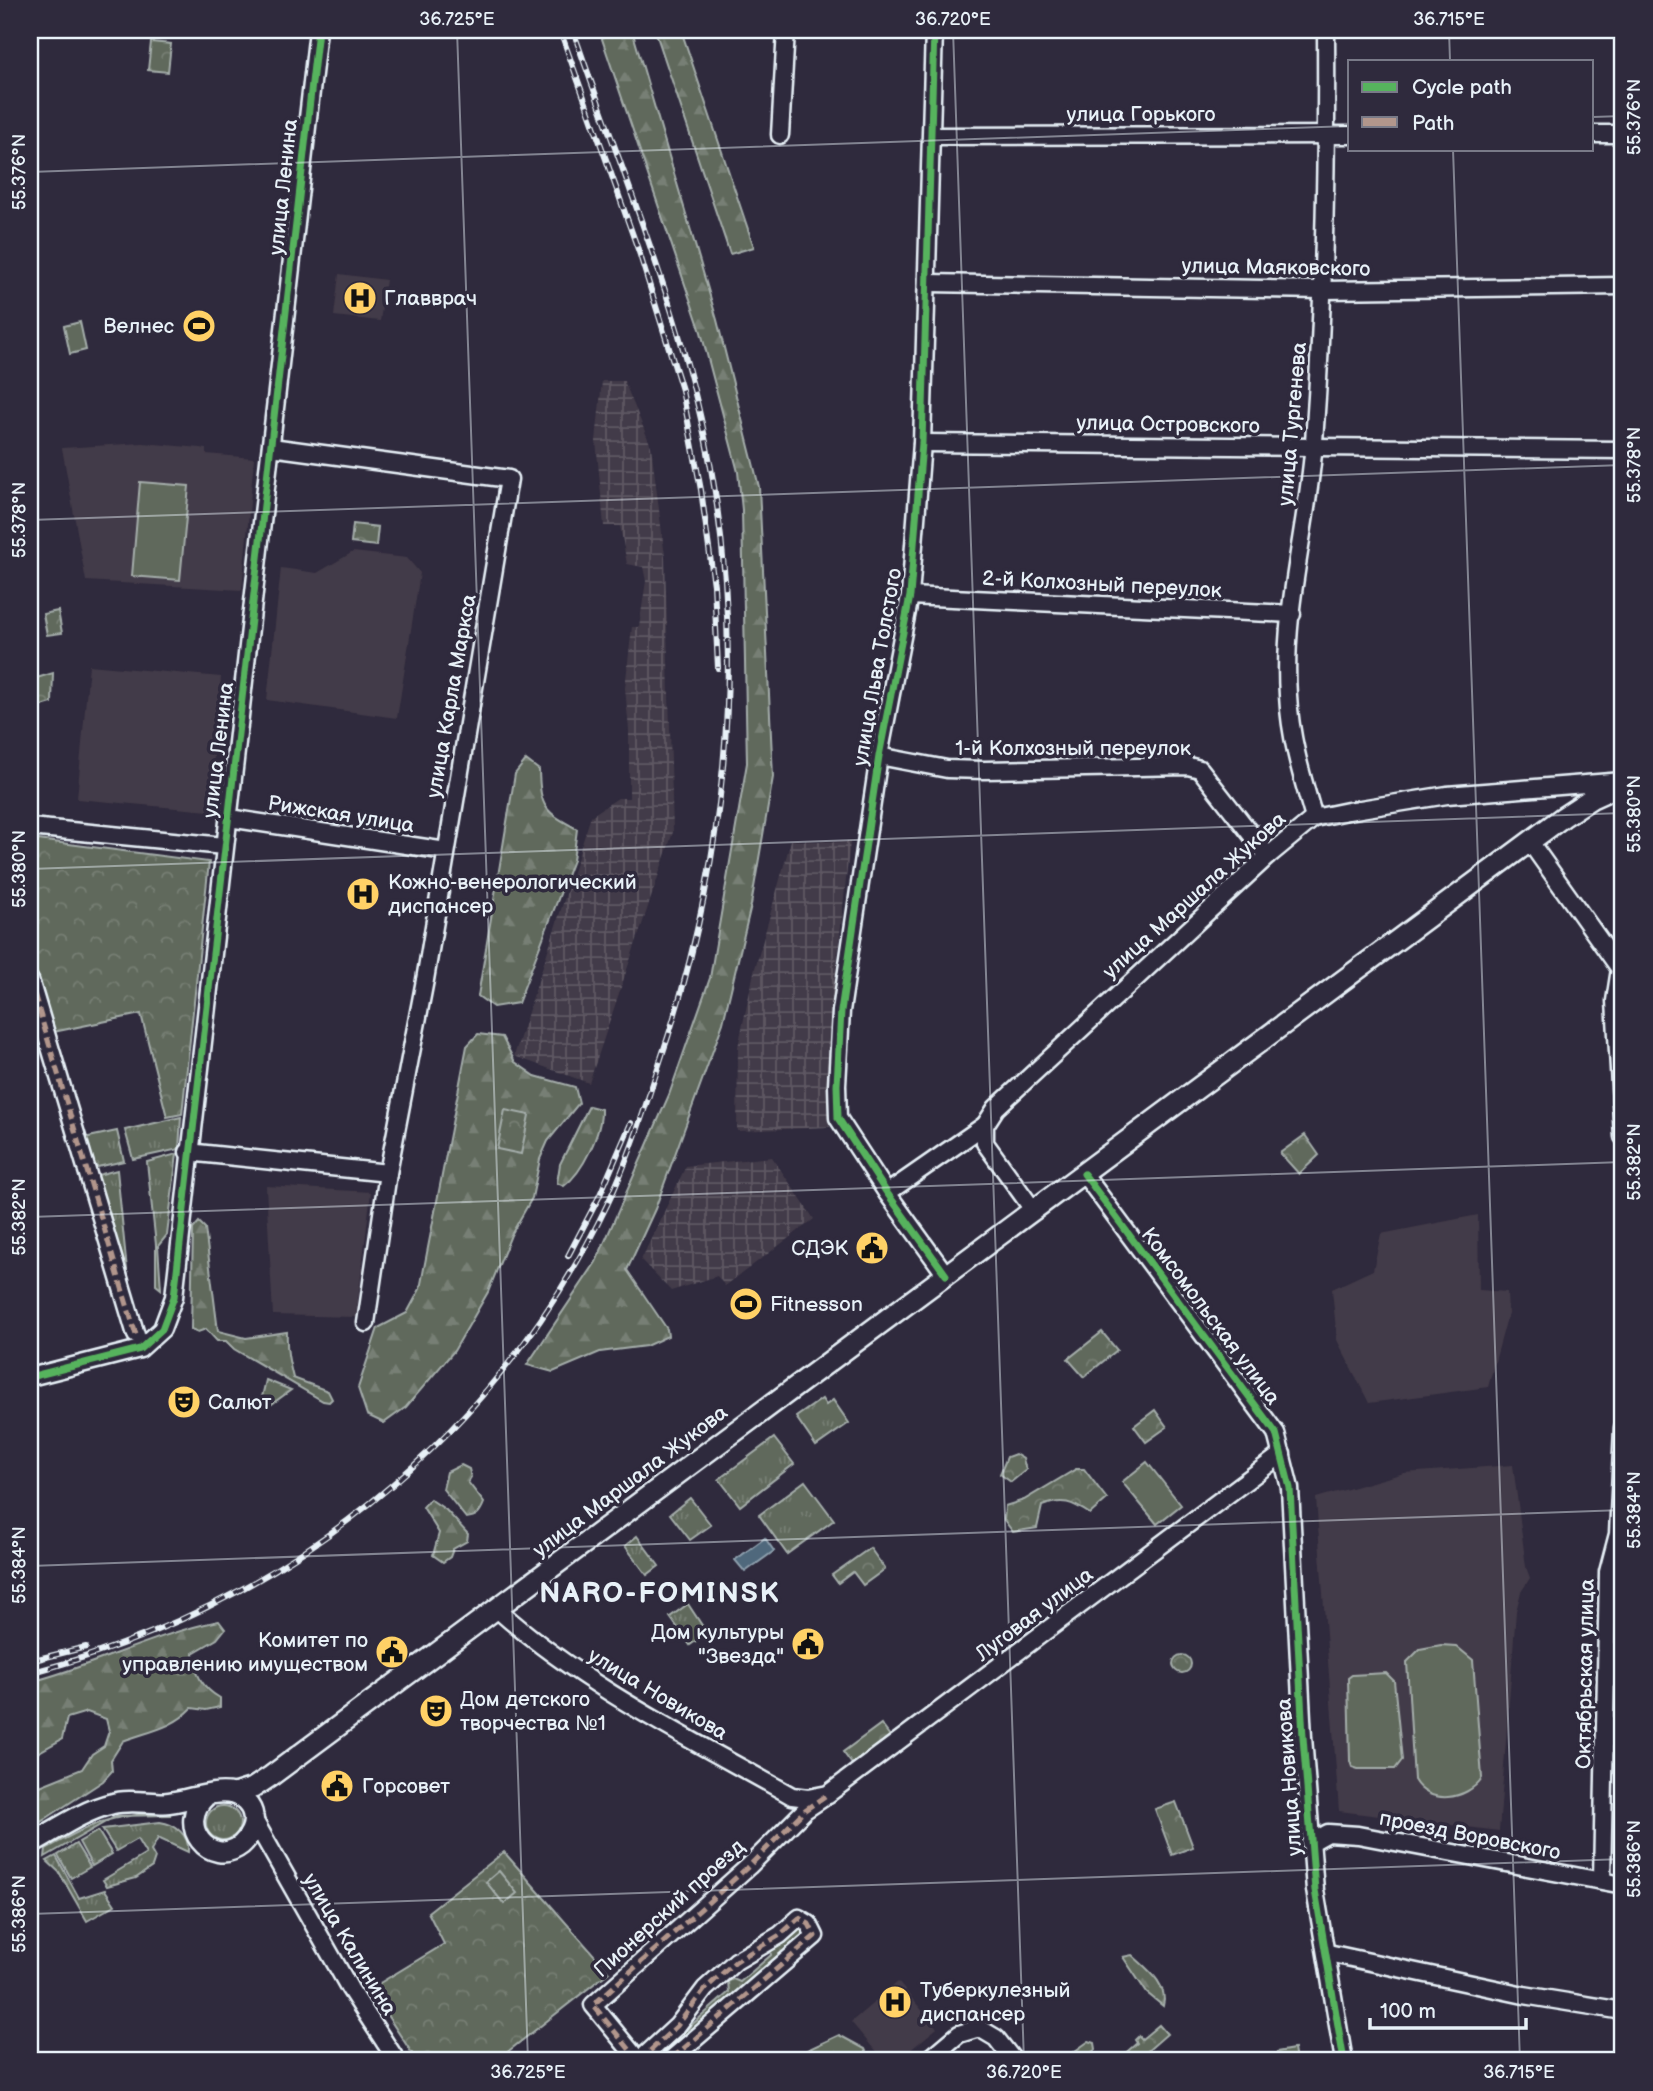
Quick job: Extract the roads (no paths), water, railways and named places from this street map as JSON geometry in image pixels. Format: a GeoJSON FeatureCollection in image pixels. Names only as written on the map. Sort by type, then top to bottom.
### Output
{"type":"FeatureCollection","features":[{"type":"Feature","properties":{"kind":"main road","name":"улица Маршала Жукова"},"geometry":{"type":"LineString","coordinates":[[244,1791],[497,1609],[1530,842],[1592,798],[1623,782]]}},
{"type":"Feature","properties":{"kind":"main road"},"geometry":{"type":"LineString","coordinates":[[30,1844],[90,1812],[113,1803],[166,1803],[206,1796],[244,1791],[253,1815],[250,1832],[243,1843],[225,1851],[206,1846],[197,1836],[193,1824],[194,1811],[206,1796]]}},
{"type":"Feature","properties":{"kind":"main road"},"geometry":{"type":"LineString","coordinates":[[166,1803],[193,1824]]}},
{"type":"Feature","properties":{"kind":"street","name":"улица Ленина"},"geometry":{"type":"LineString","coordinates":[[30,1377],[140,1349],[162,1329],[174,1297],[188,1152],[229,818],[318,30]]}},
{"type":"Feature","properties":{"kind":"street"},"geometry":{"type":"LineString","coordinates":[[780,135],[786,30]]}},
{"type":"Feature","properties":{"kind":"street","name":"улица Льва Толстого"},"geometry":{"type":"LineString","coordinates":[[934,30],[929,283],[922,443],[910,596],[879,756],[841,1011],[837,1085],[838,1118],[887,1193],[946,1275]]}},
{"type":"Feature","properties":{"kind":"street","name":"улица Тургенева"},"geometry":{"type":"LineString","coordinates":[[1314,818],[1292,741],[1287,692],[1292,614],[1313,447],[1324,290],[1326,30]]}},
{"type":"Feature","properties":{"kind":"street"},"geometry":{"type":"LineString","coordinates":[[1594,134],[1623,134]]}},
{"type":"Feature","properties":{"kind":"street","name":"улица Горького"},"geometry":{"type":"LineString","coordinates":[[933,136],[1348,135]]}},
{"type":"Feature","properties":{"kind":"street","name":"улица Маяковского"},"geometry":{"type":"LineString","coordinates":[[929,283],[1324,290],[1623,286]]}},
{"type":"Feature","properties":{"kind":"street","name":"улица Островского"},"geometry":{"type":"LineString","coordinates":[[922,443],[1623,450]]}},
{"type":"Feature","properties":{"kind":"street","name":"улица Карла Маркса"},"geometry":{"type":"LineString","coordinates":[[271,447],[509,479],[388,1173],[366,1323]]}},
{"type":"Feature","properties":{"kind":"street","name":"2-й Колхозный переулок"},"geometry":{"type":"LineString","coordinates":[[910,596],[1292,614]]}},
{"type":"Feature","properties":{"kind":"street","name":"1-й Колхозный переулок"},"geometry":{"type":"LineString","coordinates":[[879,756],[947,769],[1188,766],[1200,769],[1268,856]]}},
{"type":"Feature","properties":{"kind":"street","name":"улица Маршала Жукова"},"geometry":{"type":"LineString","coordinates":[[887,1193],[985,1125],[996,1108],[1268,856],[1314,818],[1447,795],[1623,782]]}},
{"type":"Feature","properties":{"kind":"street","name":"Рижская улица"},"geometry":{"type":"LineString","coordinates":[[229,818],[446,851]]}},
{"type":"Feature","properties":{"kind":"street"},"geometry":{"type":"LineString","coordinates":[[30,827],[224,846]]}},
{"type":"Feature","properties":{"kind":"street"},"geometry":{"type":"LineString","coordinates":[[1530,842],[1620,969],[1615,1001],[1623,1138]]}},
{"type":"Feature","properties":{"kind":"street"},"geometry":{"type":"LineString","coordinates":[[30,980],[136,1335]]}},
{"type":"Feature","properties":{"kind":"street"},"geometry":{"type":"LineString","coordinates":[[985,1125],[985,1143],[1034,1211]]}},
{"type":"Feature","properties":{"kind":"street"},"geometry":{"type":"LineString","coordinates":[[188,1152],[388,1173]]}},
{"type":"Feature","properties":{"kind":"street","name":"Комсомольская улица"},"geometry":{"type":"LineString","coordinates":[[1084,1174],[1276,1433],[1290,1488]]}},
{"type":"Feature","properties":{"kind":"street","name":"Октябрьская улица"},"geometry":{"type":"LineString","coordinates":[[1602,1880],[1608,1572],[1620,1533],[1623,1429]]}},
{"type":"Feature","properties":{"kind":"street","name":"Луговая улица"},"geometry":{"type":"LineString","coordinates":[[808,1798],[828,1794],[1282,1454]]}},
{"type":"Feature","properties":{"kind":"street","name":"улица Новикова"},"geometry":{"type":"LineString","coordinates":[[1290,1488],[1310,1843],[1315,1890],[1328,1952],[1344,2061]]}},
{"type":"Feature","properties":{"kind":"street","name":"улица Новикова"},"geometry":{"type":"LineString","coordinates":[[497,1609],[537,1644],[579,1673],[792,1796],[808,1798]]}},
{"type":"Feature","properties":{"kind":"street","name":"Пионерский проезд"},"geometry":{"type":"LineString","coordinates":[[639,2061],[593,2004],[749,1866],[805,1810],[828,1794]]}},
{"type":"Feature","properties":{"kind":"street","name":"улица Калинина"},"geometry":{"type":"LineString","coordinates":[[253,1815],[268,1848],[348,1986],[397,2061]]}},
{"type":"Feature","properties":{"kind":"street","name":"проезд Воровского"},"geometry":{"type":"LineString","coordinates":[[1310,1843],[1328,1833],[1358,1835],[1456,1856],[1623,1885]]}},
{"type":"Feature","properties":{"kind":"street"},"geometry":{"type":"LineString","coordinates":[[243,1843],[268,1848]]}},
{"type":"Feature","properties":{"kind":"street"},"geometry":{"type":"LineString","coordinates":[[639,2061],[677,2026],[705,1989],[736,1961],[780,1935],[799,1918],[809,1924],[814,1936],[669,2061]]}},
{"type":"Feature","properties":{"kind":"street"},"geometry":{"type":"LineString","coordinates":[[1328,1952],[1524,1995],[1623,2011]]}},
{"type":"Feature","properties":{"kind":"street"},"geometry":{"type":"LineString","coordinates":[[927,2061],[959,2034],[979,2028],[996,2038],[1014,2061]]}},
{"type":"Feature","properties":{"kind":"water"},"geometry":{"type":"Polygon","coordinates":[[[765,1538],[774,1551],[745,1572],[735,1560],[765,1538]]]}},
{"type":"Feature","properties":{"kind":"railway"},"geometry":{"type":"LineString","coordinates":[[560,30],[640,255],[682,390],[701,490],[714,585],[718,668]]}},
{"type":"Feature","properties":{"kind":"railway"},"geometry":{"type":"LineString","coordinates":[[30,1673],[122,1644],[210,1605],[293,1558],[370,1503],[441,1440],[504,1369],[560,1290],[607,1205],[647,1101],[687,970],[715,833],[727,695],[723,555],[714,486],[689,369],[653,255],[573,30]]}},
{"type":"Feature","properties":{"kind":"railway"},"geometry":{"type":"LineString","coordinates":[[568,1256],[599,1197],[631,1123]]}},
{"type":"Feature","properties":{"kind":"railway"},"geometry":{"type":"LineString","coordinates":[[30,1661],[86,1647]]}},
{"type":"Feature","properties":{"kind":"place","name":"Главврач"},"geometry":{"type":"Point","coordinates":[360,298]}},
{"type":"Feature","properties":{"kind":"place","name":"Велнес"},"geometry":{"type":"Point","coordinates":[199,326]}},
{"type":"Feature","properties":{"kind":"place","name":"Кожно-венерологический диспансер"},"geometry":{"type":"Point","coordinates":[363,894]}},
{"type":"Feature","properties":{"kind":"place","name":"СДЭК"},"geometry":{"type":"Point","coordinates":[872,1248]}},
{"type":"Feature","properties":{"kind":"place","name":"Fitnesson"},"geometry":{"type":"Point","coordinates":[746,1304]}},
{"type":"Feature","properties":{"kind":"place","name":"Салют"},"geometry":{"type":"Point","coordinates":[184,1402]}},
{"type":"Feature","properties":{"kind":"place","name":"Дом культуры \"Звезда\""},"geometry":{"type":"Point","coordinates":[808,1644]}},
{"type":"Feature","properties":{"kind":"place","name":"Комитет по управлению имуществом"},"geometry":{"type":"Point","coordinates":[392,1652]}},
{"type":"Feature","properties":{"kind":"place","name":"Дом детского творчества №1"},"geometry":{"type":"Point","coordinates":[436,1711]}},
{"type":"Feature","properties":{"kind":"place","name":"Горсовет"},"geometry":{"type":"Point","coordinates":[337,1786]}},
{"type":"Feature","properties":{"kind":"place","name":"Туберкулезный диспансер"},"geometry":{"type":"Point","coordinates":[895,2002]}},
{"type":"Feature","properties":{"kind":"district","name":"NARO-FOMINSK"},"geometry":{"type":"Point","coordinates":[660,1592]}}]}
